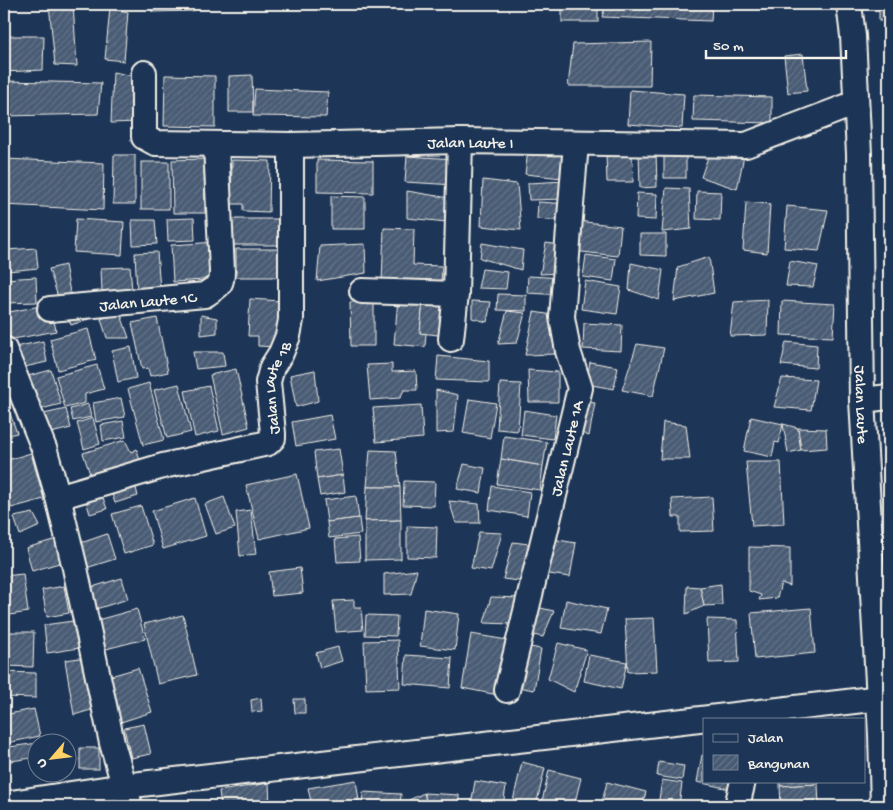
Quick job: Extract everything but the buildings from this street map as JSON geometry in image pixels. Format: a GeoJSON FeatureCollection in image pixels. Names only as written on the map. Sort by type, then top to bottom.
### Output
{"type":"FeatureCollection","features":[{"type":"Feature","properties":{"kind":"street","name":"Jalan Laute"},"geometry":{"type":"LineString","coordinates":[[850,4],[859,163],[862,400],[884,698],[873,736],[883,806]]}},
{"type":"Feature","properties":{"kind":"street","name":"Jalan Laute I"},"geometry":{"type":"LineString","coordinates":[[144,73],[144,137],[155,143],[291,145],[460,141],[746,145],[856,103]]}},
{"type":"Feature","properties":{"kind":"street"},"geometry":{"type":"LineString","coordinates":[[451,339],[456,294],[460,141]]}},
{"type":"Feature","properties":{"kind":"street","name":"Jalan Laute 1A"},"geometry":{"type":"LineString","coordinates":[[507,690],[580,388],[568,350],[562,317],[576,143]]}},
{"type":"Feature","properties":{"kind":"street","name":"Jalan Laute 1C"},"geometry":{"type":"LineString","coordinates":[[50,309],[205,295],[220,285],[222,281],[216,145]]}},
{"type":"Feature","properties":{"kind":"street","name":"Jalan Laute 1B"},"geometry":{"type":"LineString","coordinates":[[58,497],[163,466],[271,441],[273,433],[268,382],[272,367],[281,353],[288,336],[291,320],[291,145]]}},
{"type":"Feature","properties":{"kind":"street"},"geometry":{"type":"LineString","coordinates":[[362,292],[456,294]]}},
{"type":"Feature","properties":{"kind":"street"},"geometry":{"type":"LineString","coordinates":[[4,349],[45,451],[58,497],[112,743],[127,796]]}},
{"type":"Feature","properties":{"kind":"street"},"geometry":{"type":"LineString","coordinates":[[862,400],[889,397]]}},
{"type":"Feature","properties":{"kind":"street"},"geometry":{"type":"LineString","coordinates":[[734,718],[884,698]]}},
{"type":"Feature","properties":{"kind":"street"},"geometry":{"type":"LineString","coordinates":[[4,804],[127,796],[614,730],[703,721]]}},
{"type":"Feature","properties":{"kind":"street"},"geometry":{"type":"LineString","coordinates":[[737,806],[743,782]]}}]}
